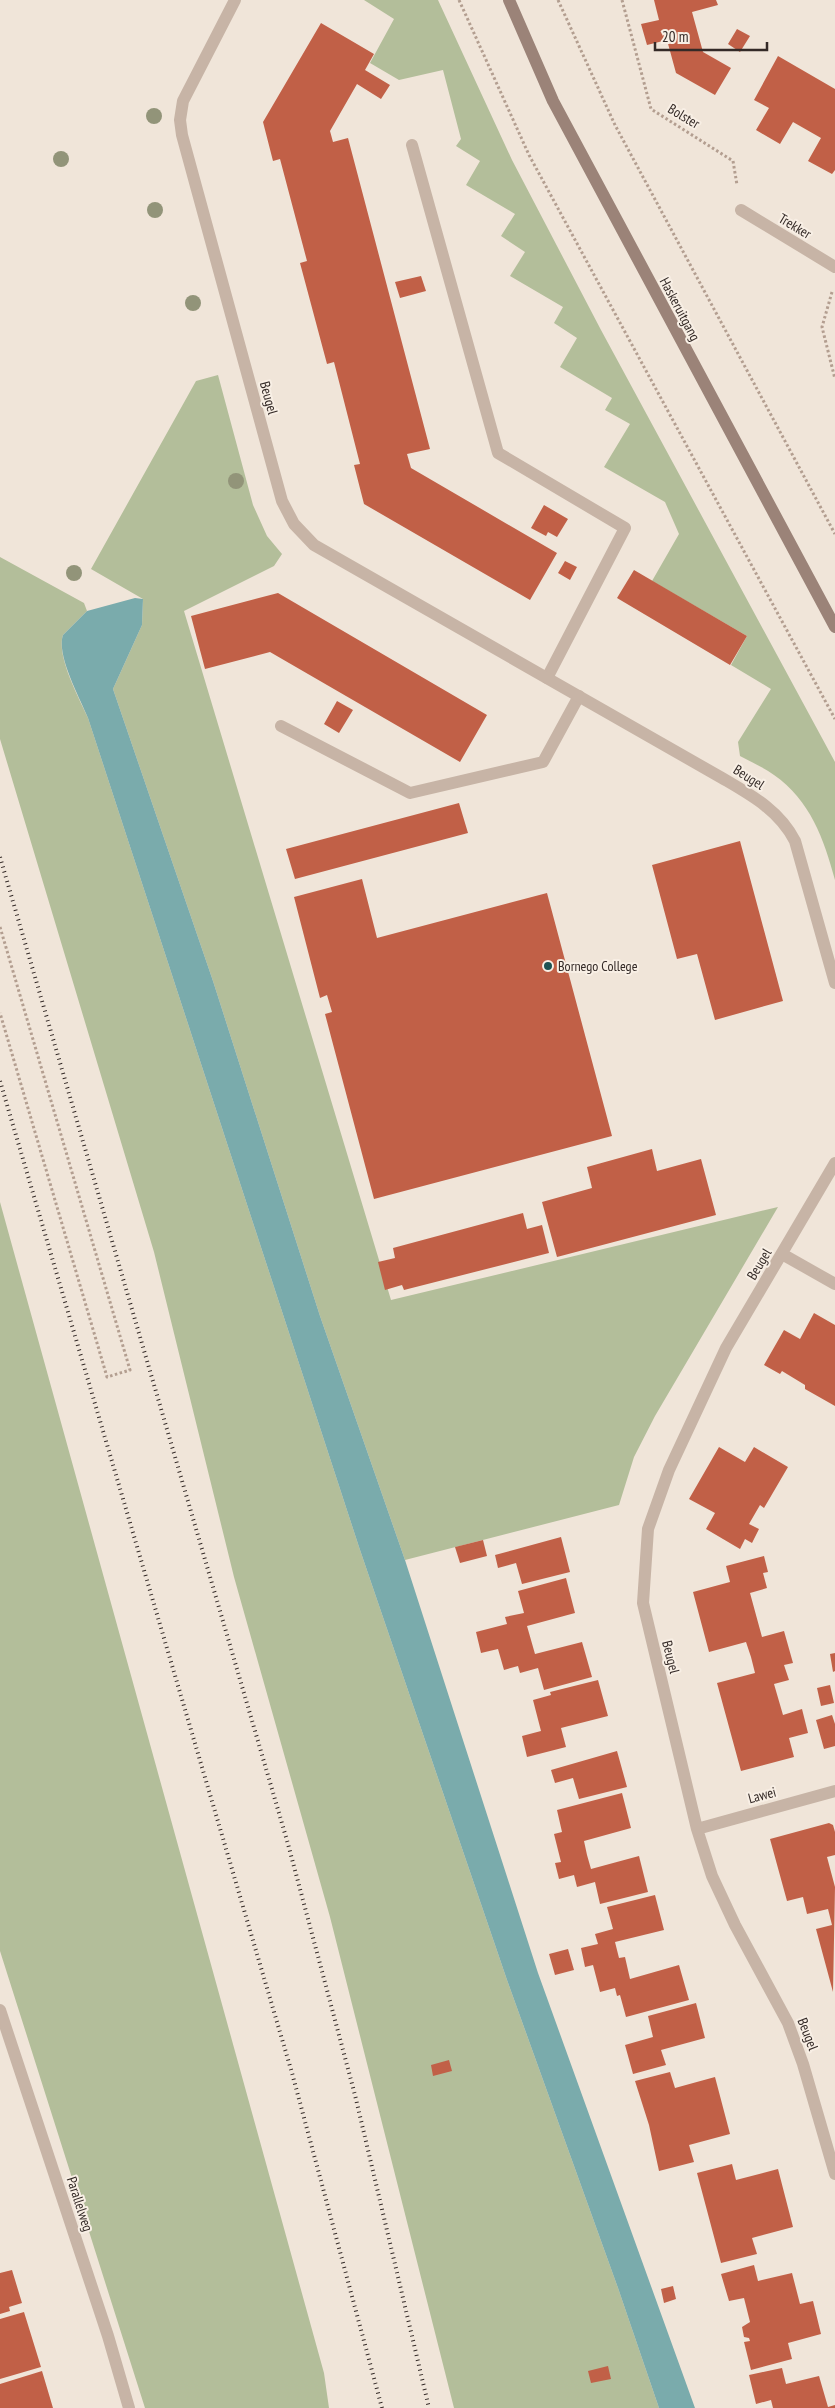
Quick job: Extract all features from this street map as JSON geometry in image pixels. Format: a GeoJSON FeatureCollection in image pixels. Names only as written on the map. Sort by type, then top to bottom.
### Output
{"type":"FeatureCollection","features":[{"type":"Feature","properties":{"kind":"main road","name":"Haskeruitgang"},"geometry":{"type":"LineString","coordinates":[[509,0],[553,102],[835,628]]}},
{"type":"Feature","properties":{"kind":"street","name":"Beugel"},"geometry":{"type":"LineString","coordinates":[[235,0],[183,101],[180,120],[182,135],[282,500],[294,524],[314,545],[768,806],[787,825],[802,861],[835,983]]}},
{"type":"Feature","properties":{"kind":"street"},"geometry":{"type":"LineString","coordinates":[[412,145],[498,452],[625,528],[547,678]]}},
{"type":"Feature","properties":{"kind":"street","name":"Trekker"},"geometry":{"type":"LineString","coordinates":[[740,210],[835,267]]}},
{"type":"Feature","properties":{"kind":"street"},"geometry":{"type":"LineString","coordinates":[[281,726],[410,793],[543,762],[579,696]]}},
{"type":"Feature","properties":{"kind":"street","name":"Beugel"},"geometry":{"type":"LineString","coordinates":[[835,1163],[726,1348],[669,1470],[648,1530],[643,1603],[697,1829],[712,1876],[735,1925],[788,2023],[803,2064],[835,2174]]}},
{"type":"Feature","properties":{"kind":"street"},"geometry":{"type":"LineString","coordinates":[[782,1254],[835,1284]]}},
{"type":"Feature","properties":{"kind":"street","name":"Lawei"},"geometry":{"type":"LineString","coordinates":[[697,1829],[835,1790]]}},
{"type":"Feature","properties":{"kind":"street","name":"Parallelweg"},"geometry":{"type":"LineString","coordinates":[[0,2010],[108,2336],[129,2408]]}},
{"type":"Feature","properties":{"kind":"path"},"geometry":{"type":"LineString","coordinates":[[459,0],[529,155],[835,719]]}},
{"type":"Feature","properties":{"kind":"path"},"geometry":{"type":"LineString","coordinates":[[558,0],[610,117],[835,534]]}},
{"type":"Feature","properties":{"kind":"path","name":"Bolster"},"geometry":{"type":"LineString","coordinates":[[622,0],[651,109],[733,161],[740,210]]}},
{"type":"Feature","properties":{"kind":"path"},"geometry":{"type":"LineString","coordinates":[[832,289],[822,327],[835,379]]}},
{"type":"Feature","properties":{"kind":"path"},"geometry":{"type":"LineString","coordinates":[[0,926],[130,1370],[108,1377],[0,1013]]}},
{"type":"Feature","properties":{"kind":"green space"},"geometry":{"type":"Polygon","coordinates":[[[364,0],[438,0],[512,160],[601,330],[835,762],[835,880],[820,835],[806,808],[797,796],[774,775],[740,756],[738,742],[771,689],[731,665],[747,636],[652,581],[679,534],[665,502],[604,467],[630,424],[605,410],[612,398],[560,367],[577,338],[554,323],[563,307],[510,276],[525,252],[501,236],[515,214],[466,185],[480,161],[456,146],[461,139],[443,70],[399,80],[370,63],[394,19],[364,0]]]}},
{"type":"Feature","properties":{"kind":"green space"},"geometry":{"type":"Polygon","coordinates":[[[218,375],[253,505],[267,536],[282,554],[274,566],[184,611],[391,1300],[778,1207],[655,1416],[634,1457],[619,1505],[405,1560],[320,1316],[213,981],[113,689],[142,625],[143,599],[91,569],[196,381],[218,375]]]}},
{"type":"Feature","properties":{"kind":"green space"},"geometry":{"type":"Polygon","coordinates":[[[0,557],[84,603],[87,611],[63,635],[62,644],[65,665],[88,718],[359,1547],[507,1980],[618,2288],[659,2408],[454,2408],[330,1917],[234,1577],[154,1252],[0,739],[0,557]]]}},
{"type":"Feature","properties":{"kind":"green space"},"geometry":{"type":"Polygon","coordinates":[[[0,1202],[324,2373],[329,2408],[145,2408],[0,1951],[0,1202]]]}},
{"type":"Feature","properties":{"kind":"water"},"geometry":{"type":"Polygon","coordinates":[[[135,598],[143,599],[142,625],[113,689],[213,981],[320,1316],[405,1560],[538,1973],[695,2408],[659,2408],[618,2288],[507,1980],[359,1547],[88,718],[66,665],[63,654],[63,635],[87,611],[135,598]]]}},
{"type":"Feature","properties":{"kind":"building"},"geometry":{"type":"Polygon","coordinates":[[[654,0],[716,0],[718,5],[692,12],[703,52],[731,68],[715,95],[676,73],[667,40],[647,45],[641,24],[659,20],[654,0]]]}},
{"type":"Feature","properties":{"kind":"building"},"geometry":{"type":"Polygon","coordinates":[[[321,23],[374,54],[365,70],[390,85],[381,99],[357,84],[330,131],[333,142],[348,138],[430,449],[407,454],[411,468],[557,553],[530,600],[364,504],[354,465],[360,464],[334,362],[327,364],[300,263],[307,261],[280,159],[273,161],[263,122],[321,23]]]}},
{"type":"Feature","properties":{"kind":"building"},"geometry":{"type":"Polygon","coordinates":[[[737,29],[750,36],[740,52],[728,44],[737,29]]]}},
{"type":"Feature","properties":{"kind":"building"},"geometry":{"type":"Polygon","coordinates":[[[778,56],[835,89],[835,170],[832,174],[808,161],[821,138],[793,122],[780,144],[756,130],[769,108],[754,100],[778,56]]]}},
{"type":"Feature","properties":{"kind":"building"},"geometry":{"type":"Polygon","coordinates":[[[421,276],[426,291],[400,298],[395,282],[421,276]]]}},
{"type":"Feature","properties":{"kind":"building"},"geometry":{"type":"Polygon","coordinates":[[[544,505],[568,519],[557,537],[548,532],[546,536],[531,528],[544,505]]]}},
{"type":"Feature","properties":{"kind":"building"},"geometry":{"type":"Polygon","coordinates":[[[565,561],[577,567],[570,580],[558,573],[565,561]]]}},
{"type":"Feature","properties":{"kind":"building"},"geometry":{"type":"Polygon","coordinates":[[[634,570],[747,636],[730,665],[617,598],[634,570]]]}},
{"type":"Feature","properties":{"kind":"building"},"geometry":{"type":"Polygon","coordinates":[[[278,593],[487,715],[460,762],[270,652],[205,669],[191,616],[278,593]]]}},
{"type":"Feature","properties":{"kind":"building"},"geometry":{"type":"Polygon","coordinates":[[[337,701],[353,710],[339,733],[324,724],[337,701]]]}},
{"type":"Feature","properties":{"kind":"building"},"geometry":{"type":"Polygon","coordinates":[[[459,803],[468,833],[295,879],[286,849],[459,803]]]}},
{"type":"Feature","properties":{"kind":"building"},"geometry":{"type":"Polygon","coordinates":[[[740,841],[783,1001],[715,1020],[697,954],[677,959],[652,865],[740,841]]]}},
{"type":"Feature","properties":{"kind":"building"},"geometry":{"type":"Polygon","coordinates":[[[362,879],[377,938],[547,893],[612,1136],[374,1199],[325,1014],[332,1012],[327,995],[320,998],[294,897],[362,879]]]}},
{"type":"Feature","properties":{"kind":"building"},"geometry":{"type":"Polygon","coordinates":[[[652,1149],[657,1171],[701,1159],[716,1215],[557,1257],[542,1202],[592,1188],[587,1167],[652,1149]]]}},
{"type":"Feature","properties":{"kind":"building"},"geometry":{"type":"Polygon","coordinates":[[[523,1213],[527,1229],[542,1225],[549,1253],[404,1290],[402,1285],[385,1290],[378,1262],[395,1258],[393,1248],[523,1213]]]}},
{"type":"Feature","properties":{"kind":"building"},"geometry":{"type":"Polygon","coordinates":[[[814,1313],[835,1325],[835,1406],[805,1389],[805,1385],[782,1371],[780,1374],[764,1365],[784,1330],[800,1339],[814,1313]]]}},
{"type":"Feature","properties":{"kind":"building"},"geometry":{"type":"Polygon","coordinates":[[[719,1447],[745,1462],[754,1447],[788,1467],[764,1508],[760,1505],[749,1524],[759,1529],[752,1543],[745,1539],[740,1549],[706,1529],[715,1513],[689,1499],[719,1447]]]}},
{"type":"Feature","properties":{"kind":"building"},"geometry":{"type":"Polygon","coordinates":[[[561,1537],[570,1572],[522,1584],[516,1563],[498,1568],[495,1555],[561,1537]]]}},
{"type":"Feature","properties":{"kind":"building"},"geometry":{"type":"Polygon","coordinates":[[[483,1540],[487,1556],[460,1563],[455,1547],[483,1540]]]}},
{"type":"Feature","properties":{"kind":"building"},"geometry":{"type":"Polygon","coordinates":[[[764,1556],[768,1572],[763,1573],[767,1588],[750,1593],[762,1637],[784,1631],[793,1663],[784,1665],[789,1680],[774,1684],[783,1715],[802,1709],[808,1733],[789,1738],[794,1757],[741,1771],[717,1683],[755,1673],[751,1657],[746,1642],[709,1652],[693,1592],[730,1582],[726,1566],[764,1556]]]}},
{"type":"Feature","properties":{"kind":"building"},"geometry":{"type":"Polygon","coordinates":[[[566,1578],[575,1613],[527,1626],[535,1654],[582,1642],[592,1677],[544,1690],[538,1668],[520,1673],[518,1666],[504,1670],[498,1649],[481,1653],[476,1632],[507,1624],[505,1617],[524,1613],[518,1591],[566,1578]]]}},
{"type":"Feature","properties":{"kind":"building"},"geometry":{"type":"Polygon","coordinates":[[[835,1653],[835,1671],[833,1672],[830,1654],[835,1653]]]}},
{"type":"Feature","properties":{"kind":"building"},"geometry":{"type":"Polygon","coordinates":[[[598,1680],[608,1716],[561,1728],[566,1747],[527,1757],[522,1736],[541,1731],[533,1700],[551,1695],[550,1692],[598,1680]]]}},
{"type":"Feature","properties":{"kind":"building"},"geometry":{"type":"Polygon","coordinates":[[[830,1685],[834,1703],[821,1706],[817,1688],[830,1685]]]}},
{"type":"Feature","properties":{"kind":"building"},"geometry":{"type":"Polygon","coordinates":[[[832,1715],[835,1724],[835,1746],[824,1749],[816,1720],[832,1715]]]}},
{"type":"Feature","properties":{"kind":"building"},"geometry":{"type":"Polygon","coordinates":[[[617,1751],[627,1787],[579,1799],[573,1778],[555,1783],[551,1770],[617,1751]]]}},
{"type":"Feature","properties":{"kind":"building"},"geometry":{"type":"Polygon","coordinates":[[[622,1793],[631,1828],[584,1841],[587,1855],[591,1869],[639,1856],[648,1892],[600,1904],[595,1882],[577,1887],[574,1875],[559,1879],[555,1863],[561,1862],[554,1834],[562,1832],[557,1810],[622,1793]]]}},
{"type":"Feature","properties":{"kind":"building"},"geometry":{"type":"Polygon","coordinates":[[[829,1823],[833,1825],[835,1832],[835,1855],[827,1857],[835,1887],[833,1992],[816,1929],[832,1925],[828,1909],[807,1914],[803,1897],[787,1901],[770,1839],[829,1823]]]}},
{"type":"Feature","properties":{"kind":"building"},"geometry":{"type":"Polygon","coordinates":[[[655,1895],[664,1930],[615,1942],[619,1958],[625,1957],[630,1979],[679,1965],[689,2000],[626,2017],[620,1995],[617,1996],[615,1988],[600,1992],[593,1965],[585,1967],[581,1948],[598,1944],[595,1934],[613,1929],[607,1907],[655,1895]]]}},
{"type":"Feature","properties":{"kind":"building"},"geometry":{"type":"Polygon","coordinates":[[[568,1949],[574,1970],[555,1975],[549,1954],[568,1949]]]}},
{"type":"Feature","properties":{"kind":"building"},"geometry":{"type":"Polygon","coordinates":[[[696,2003],[705,2038],[661,2050],[666,2065],[633,2074],[625,2045],[653,2037],[648,2016],[696,2003]]]}},
{"type":"Feature","properties":{"kind":"building"},"geometry":{"type":"Polygon","coordinates":[[[449,2060],[452,2071],[433,2076],[431,2065],[449,2060]]]}},
{"type":"Feature","properties":{"kind":"building"},"geometry":{"type":"Polygon","coordinates":[[[670,2072],[675,2088],[715,2077],[730,2134],[689,2145],[694,2162],[659,2171],[649,2125],[635,2081],[670,2072]]]}},
{"type":"Feature","properties":{"kind":"building"},"geometry":{"type":"Polygon","coordinates":[[[732,2164],[736,2180],[778,2169],[793,2227],[752,2238],[757,2254],[721,2263],[697,2173],[732,2164]]]}},
{"type":"Feature","properties":{"kind":"building"},"geometry":{"type":"Polygon","coordinates":[[[754,2265],[758,2281],[792,2273],[800,2304],[813,2301],[821,2334],[788,2343],[792,2359],[751,2370],[744,2342],[750,2341],[749,2338],[744,2337],[742,2327],[750,2322],[744,2298],[729,2301],[721,2274],[754,2265]]]}},
{"type":"Feature","properties":{"kind":"building"},"geometry":{"type":"Polygon","coordinates":[[[12,2270],[22,2303],[9,2307],[10,2311],[0,2314],[0,2273],[12,2270]]]}},
{"type":"Feature","properties":{"kind":"building"},"geometry":{"type":"Polygon","coordinates":[[[673,2286],[676,2299],[664,2303],[661,2289],[673,2286]]]}},
{"type":"Feature","properties":{"kind":"building"},"geometry":{"type":"Polygon","coordinates":[[[24,2312],[41,2367],[0,2379],[0,2319],[24,2312]]]}},
{"type":"Feature","properties":{"kind":"building"},"geometry":{"type":"Polygon","coordinates":[[[608,2366],[611,2379],[591,2383],[588,2371],[608,2366]]]}},
{"type":"Feature","properties":{"kind":"building"},"geometry":{"type":"Polygon","coordinates":[[[782,2368],[786,2384],[819,2376],[828,2407],[835,2405],[835,2408],[773,2408],[771,2400],[756,2404],[749,2375],[782,2368]]]}},
{"type":"Feature","properties":{"kind":"building"},"geometry":{"type":"Polygon","coordinates":[[[42,2371],[53,2408],[0,2408],[0,2384],[42,2371]]]}},
{"type":"Feature","properties":{"kind":"railway"},"geometry":{"type":"LineString","coordinates":[[0,857],[288,1844],[355,2095],[429,2408]]}},
{"type":"Feature","properties":{"kind":"railway"},"geometry":{"type":"LineString","coordinates":[[0,1081],[292,2073],[382,2408]]}},
{"type":"Feature","properties":{"kind":"place","name":"Bornego College"},"geometry":{"type":"Point","coordinates":[548,966]}}]}
